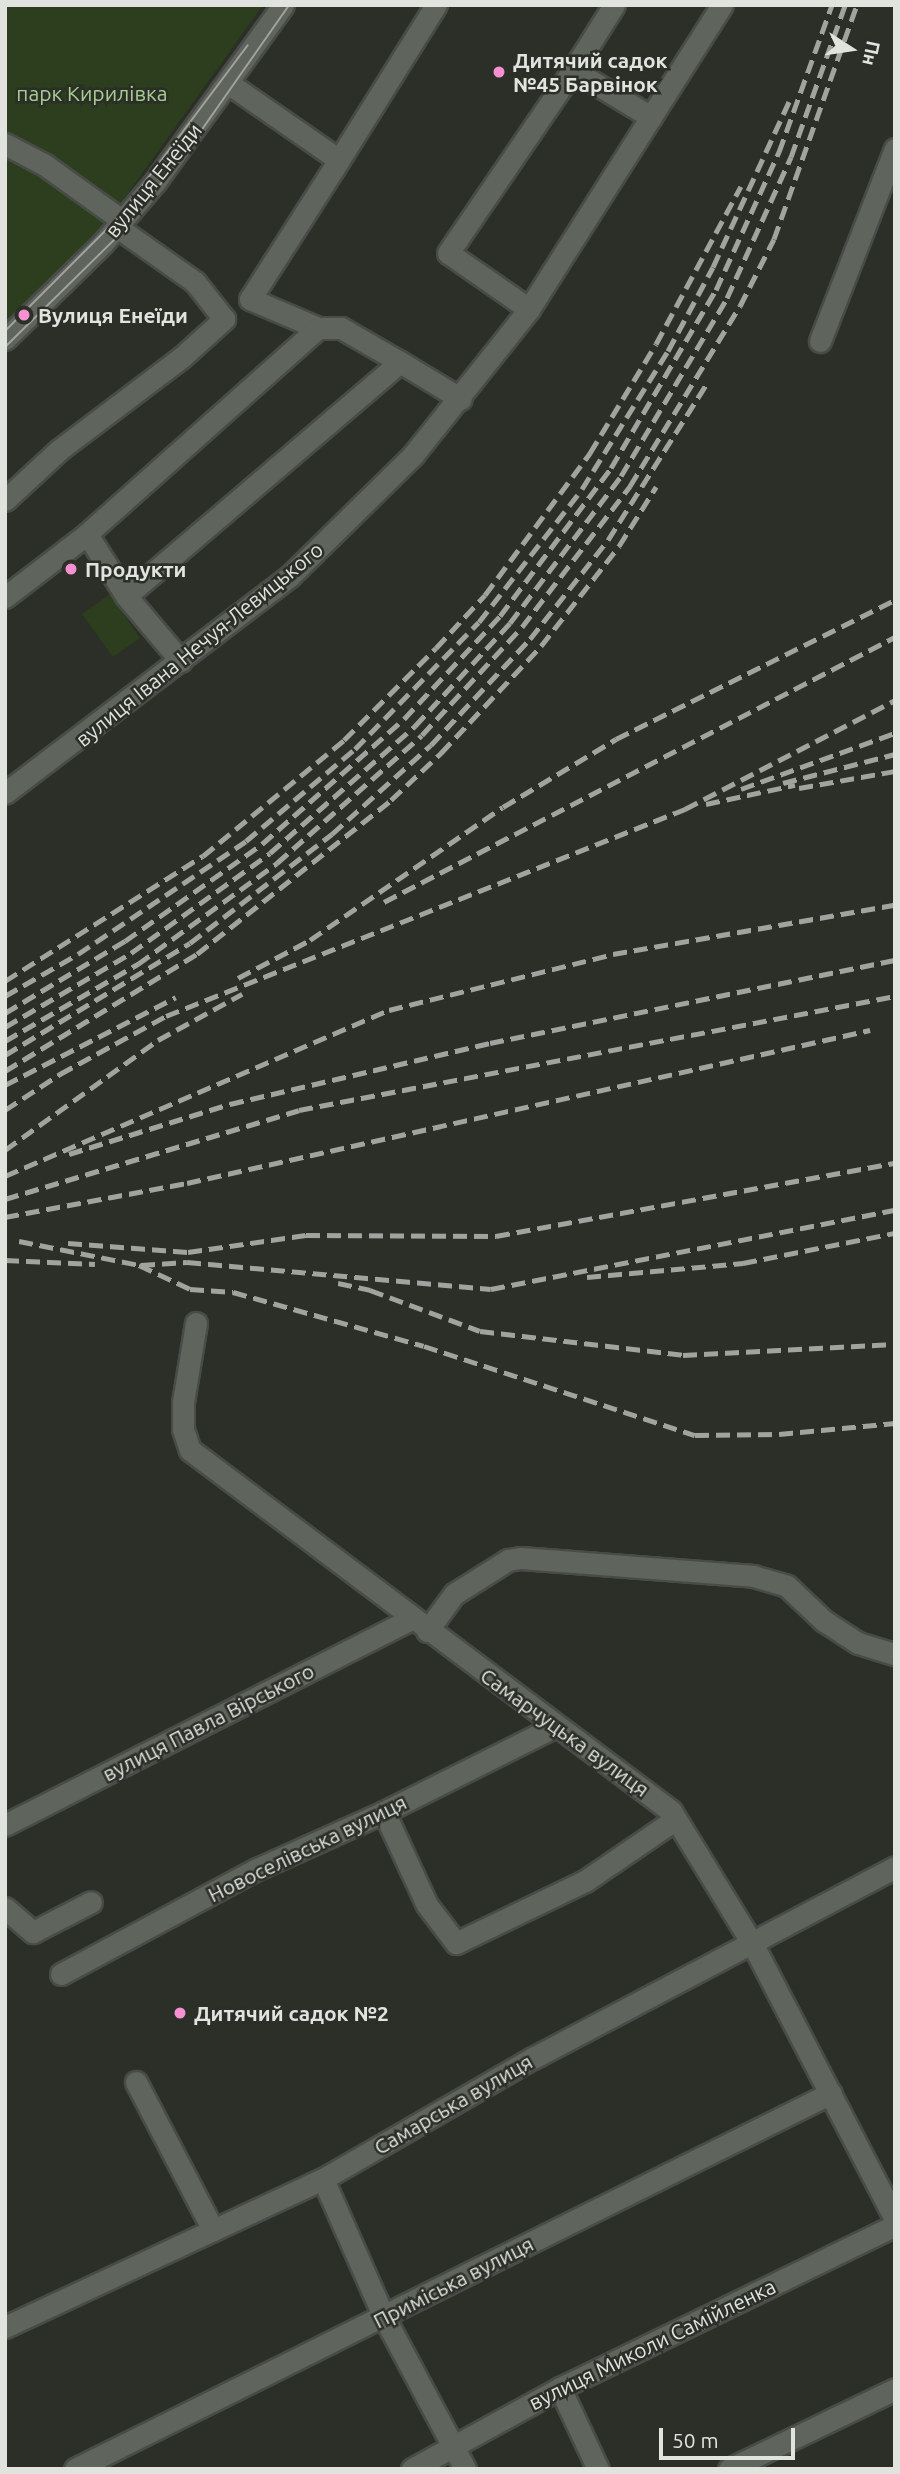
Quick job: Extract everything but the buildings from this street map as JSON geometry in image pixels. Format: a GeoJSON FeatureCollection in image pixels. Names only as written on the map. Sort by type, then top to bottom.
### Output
{"type":"FeatureCollection","features":[{"type":"Feature","properties":{"kind":"street","name":"вулиця Енеїди"},"geometry":{"type":"LineString","coordinates":[[5,340],[120,224],[228,83],[283,5]]}},
{"type":"Feature","properties":{"kind":"street"},"geometry":{"type":"LineString","coordinates":[[5,500],[59,450],[182,357],[250,299],[436,5]]}},
{"type":"Feature","properties":{"kind":"street"},"geometry":{"type":"LineString","coordinates":[[529,309],[448,253],[573,71],[614,5]]}},
{"type":"Feature","properties":{"kind":"street","name":"вулиця Івана Нечуя-Левицького"},"geometry":{"type":"LineString","coordinates":[[5,793],[290,576],[357,514],[461,399],[529,309],[722,5]]}},
{"type":"Feature","properties":{"kind":"street"},"geometry":{"type":"LineString","coordinates":[[573,71],[651,117]]}},
{"type":"Feature","properties":{"kind":"street"},"geometry":{"type":"LineString","coordinates":[[228,83],[339,160]]}},
{"type":"Feature","properties":{"kind":"street"},"geometry":{"type":"LineString","coordinates":[[5,144],[45,165],[195,282],[224,319]]}},
{"type":"Feature","properties":{"kind":"street"},"geometry":{"type":"LineString","coordinates":[[820,341],[895,149]]}},
{"type":"Feature","properties":{"kind":"street"},"geometry":{"type":"LineString","coordinates":[[250,299],[318,328],[341,328],[461,399]]}},
{"type":"Feature","properties":{"kind":"street"},"geometry":{"type":"LineString","coordinates":[[5,597],[87,534],[318,328]]}},
{"type":"Feature","properties":{"kind":"street"},"geometry":{"type":"LineString","coordinates":[[126,596],[400,362]]}},
{"type":"Feature","properties":{"kind":"street"},"geometry":{"type":"LineString","coordinates":[[87,534],[126,596],[181,661]]}},
{"type":"Feature","properties":{"kind":"street","name":"Самарчуцька вулиця"},"geometry":{"type":"LineString","coordinates":[[196,1323],[183,1402],[183,1429],[190,1450],[419,1625],[671,1811],[752,1943],[831,2093],[889,2195],[895,2219]]}},
{"type":"Feature","properties":{"kind":"street"},"geometry":{"type":"LineString","coordinates":[[419,1625],[454,1594],[508,1560],[522,1558],[753,1576],[787,1586],[824,1621],[858,1643],[895,1654]]}},
{"type":"Feature","properties":{"kind":"street","name":"вулиця Павла Вірського"},"geometry":{"type":"LineString","coordinates":[[5,1825],[419,1625]]}},
{"type":"Feature","properties":{"kind":"street","name":"Новоселівська вулиця"},"geometry":{"type":"LineString","coordinates":[[61,1974],[257,1869],[384,1812],[556,1726]]}},
{"type":"Feature","properties":{"kind":"street"},"geometry":{"type":"LineString","coordinates":[[384,1812],[427,1905],[456,1943],[586,1881],[676,1819]]}},
{"type":"Feature","properties":{"kind":"street","name":"Самарська вулиця"},"geometry":{"type":"LineString","coordinates":[[5,2327],[323,2179],[533,2058],[895,1867]]}},
{"type":"Feature","properties":{"kind":"street"},"geometry":{"type":"LineString","coordinates":[[5,1908],[33,1932],[91,1902]]}},
{"type":"Feature","properties":{"kind":"street"},"geometry":{"type":"LineString","coordinates":[[136,2081],[213,2230]]}},
{"type":"Feature","properties":{"kind":"street","name":"Приміська вулиця"},"geometry":{"type":"LineString","coordinates":[[75,2469],[831,2093]]}},
{"type":"Feature","properties":{"kind":"street"},"geometry":{"type":"LineString","coordinates":[[323,2179],[384,2317],[465,2469]]}},
{"type":"Feature","properties":{"kind":"street","name":"вулиця Миколи Самійленка"},"geometry":{"type":"LineString","coordinates":[[412,2469],[560,2388],[895,2225]]}},
{"type":"Feature","properties":{"kind":"street"},"geometry":{"type":"LineString","coordinates":[[560,2388],[598,2469]]}},
{"type":"Feature","properties":{"kind":"street"},"geometry":{"type":"LineString","coordinates":[[729,2469],[895,2389]]}},
{"type":"Feature","properties":{"kind":"green space","name":"парк Кирилівка"},"geometry":{"type":"Polygon","coordinates":[[[5,5],[263,5],[108,221],[5,324],[5,5]]]}},
{"type":"Feature","properties":{"kind":"green space"},"geometry":{"type":"Polygon","coordinates":[[[110,594],[140,638],[113,657],[82,614],[110,594]]]}},
{"type":"Feature","properties":{"kind":"tram line"},"geometry":{"type":"LineString","coordinates":[[5,347],[123,231],[189,148],[289,5]]}},
{"type":"Feature","properties":{"kind":"tram line"},"geometry":{"type":"LineString","coordinates":[[5,331],[118,218],[248,45]]}},
{"type":"Feature","properties":{"kind":"railway"},"geometry":{"type":"LineString","coordinates":[[5,1013],[125,941],[262,844],[404,719],[500,616],[611,468],[716,290],[779,152],[832,5]]}},
{"type":"Feature","properties":{"kind":"railway"},"geometry":{"type":"LineString","coordinates":[[5,1027],[131,953],[270,853],[415,726],[510,623],[621,476],[727,298],[791,157],[845,5]]}},
{"type":"Feature","properties":{"kind":"railway"},"geometry":{"type":"LineString","coordinates":[[5,1041],[138,964],[277,863],[422,735],[522,627],[630,486],[740,306],[774,239],[857,5]]}},
{"type":"Feature","properties":{"kind":"railway"},"geometry":{"type":"LineString","coordinates":[[5,996],[78,954],[246,841],[355,749],[479,622],[582,489],[668,351],[713,267],[789,102]]}},
{"type":"Feature","properties":{"kind":"railway"},"geometry":{"type":"LineString","coordinates":[[5,981],[203,856],[344,740],[436,648],[485,595],[590,453],[656,344],[741,186]]}},
{"type":"Feature","properties":{"kind":"railway"},"geometry":{"type":"LineString","coordinates":[[5,1055],[190,943],[332,834],[431,745],[530,639],[608,540],[708,382]]}},
{"type":"Feature","properties":{"kind":"railway"},"geometry":{"type":"LineString","coordinates":[[5,1071],[197,954],[391,800],[441,753],[541,646],[619,546],[656,487]]}},
{"type":"Feature","properties":{"kind":"railway"},"geometry":{"type":"LineString","coordinates":[[238,978],[310,940],[503,807],[616,739],[895,600]]}},
{"type":"Feature","properties":{"kind":"railway"},"geometry":{"type":"LineString","coordinates":[[384,902],[895,637]]}},
{"type":"Feature","properties":{"kind":"railway"},"geometry":{"type":"LineString","coordinates":[[5,1110],[60,1074],[166,1016],[685,809],[895,700]]}},
{"type":"Feature","properties":{"kind":"railway"},"geometry":{"type":"LineString","coordinates":[[741,789],[895,733]]}},
{"type":"Feature","properties":{"kind":"railway"},"geometry":{"type":"LineString","coordinates":[[783,783],[895,754]]}},
{"type":"Feature","properties":{"kind":"railway"},"geometry":{"type":"LineString","coordinates":[[799,788],[895,771]]}},
{"type":"Feature","properties":{"kind":"railway"},"geometry":{"type":"LineString","coordinates":[[706,804],[795,785]]}},
{"type":"Feature","properties":{"kind":"railway"},"geometry":{"type":"LineString","coordinates":[[5,1176],[389,1010],[613,954],[895,905]]}},
{"type":"Feature","properties":{"kind":"railway"},"geometry":{"type":"LineString","coordinates":[[69,1154],[230,1104],[490,1043],[895,960]]}},
{"type":"Feature","properties":{"kind":"railway"},"geometry":{"type":"LineString","coordinates":[[5,1150],[158,1040],[242,994]]}},
{"type":"Feature","properties":{"kind":"railway"},"geometry":{"type":"LineString","coordinates":[[5,1199],[299,1110],[895,996]]}},
{"type":"Feature","properties":{"kind":"railway"},"geometry":{"type":"LineString","coordinates":[[5,1085],[176,997]]}},
{"type":"Feature","properties":{"kind":"railway"},"geometry":{"type":"LineString","coordinates":[[5,1217],[187,1183],[870,1030]]}},
{"type":"Feature","properties":{"kind":"railway"},"geometry":{"type":"LineString","coordinates":[[68,1243],[188,1252],[306,1235],[496,1236],[895,1163]]}},
{"type":"Feature","properties":{"kind":"railway"},"geometry":{"type":"LineString","coordinates":[[141,1265],[187,1262],[491,1289],[895,1210]]}},
{"type":"Feature","properties":{"kind":"railway"},"geometry":{"type":"LineString","coordinates":[[587,1277],[743,1263],[895,1233]]}},
{"type":"Feature","properties":{"kind":"railway"},"geometry":{"type":"LineString","coordinates":[[19,1241],[139,1265],[190,1289],[233,1292],[424,1346],[695,1435],[779,1434],[895,1423]]}},
{"type":"Feature","properties":{"kind":"railway"},"geometry":{"type":"LineString","coordinates":[[5,1260],[95,1264]]}},
{"type":"Feature","properties":{"kind":"railway"},"geometry":{"type":"LineString","coordinates":[[338,1283],[370,1290],[480,1331],[683,1355],[895,1344]]}},
{"type":"Feature","properties":{"kind":"place","name":"Дитячий садок №45 Барвінок"},"geometry":{"type":"Point","coordinates":[499,72]}},
{"type":"Feature","properties":{"kind":"place","name":"Вулиця Енеїди"},"geometry":{"type":"Point","coordinates":[24,315]}},
{"type":"Feature","properties":{"kind":"place","name":"Продукти"},"geometry":{"type":"Point","coordinates":[71,569]}},
{"type":"Feature","properties":{"kind":"place","name":"Дитячий садок №2"},"geometry":{"type":"Point","coordinates":[180,2013]}}]}
